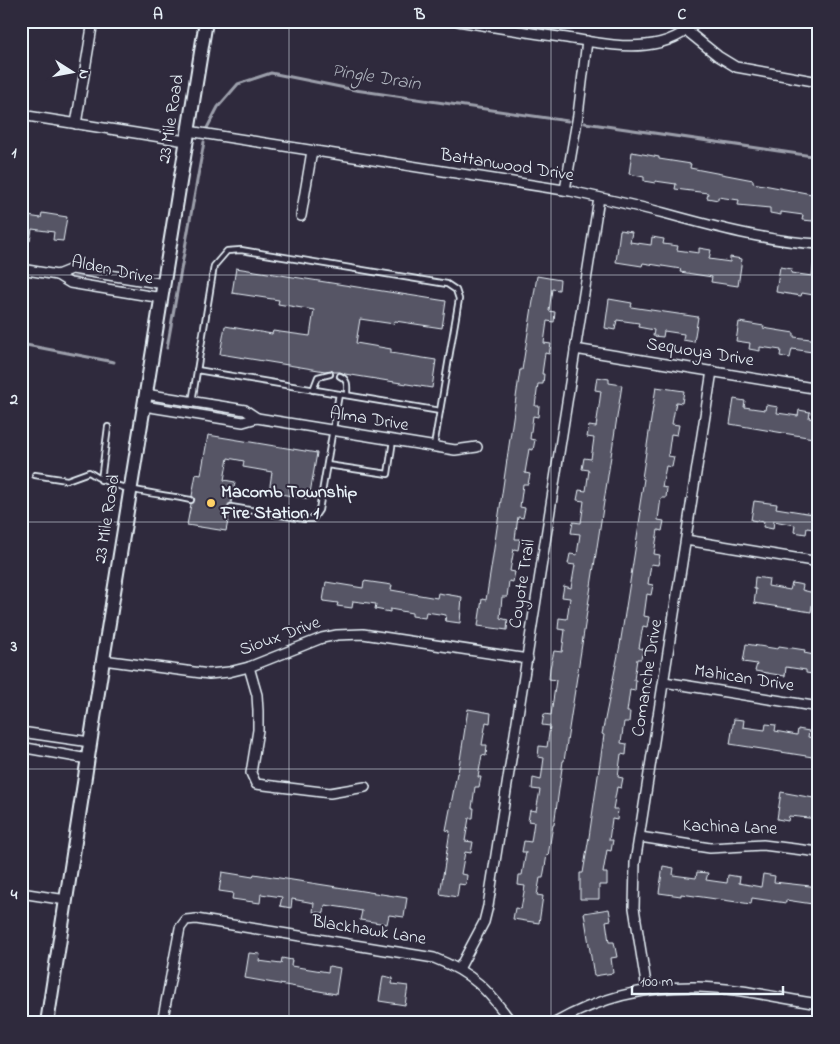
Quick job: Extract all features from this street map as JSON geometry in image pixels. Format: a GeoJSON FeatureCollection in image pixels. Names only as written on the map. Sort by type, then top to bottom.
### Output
{"type":"FeatureCollection","features":[{"type":"Feature","properties":{"kind":"main road","name":"23 Mile Road"},"geometry":{"type":"LineString","coordinates":[[47,1023],[130,488],[206,21]]}},
{"type":"Feature","properties":{"kind":"street"},"geometry":{"type":"LineString","coordinates":[[76,124],[92,21]]}},
{"type":"Feature","properties":{"kind":"street"},"geometry":{"type":"LineString","coordinates":[[458,21],[624,46],[649,45],[687,31],[697,21]]}},
{"type":"Feature","properties":{"kind":"street"},"geometry":{"type":"LineString","coordinates":[[687,31],[718,56],[736,67],[819,82]]}},
{"type":"Feature","properties":{"kind":"street"},"geometry":{"type":"LineString","coordinates":[[564,190],[578,115],[587,41]]}},
{"type":"Feature","properties":{"kind":"street","name":"Battanwood Drive"},"geometry":{"type":"LineString","coordinates":[[21,115],[76,124],[312,151],[564,190],[746,235],[797,243],[819,244]]}},
{"type":"Feature","properties":{"kind":"street"},"geometry":{"type":"LineString","coordinates":[[301,216],[312,151]]}},
{"type":"Feature","properties":{"kind":"street","name":"Coyote Trail"},"geometry":{"type":"LineString","coordinates":[[459,969],[484,922],[488,906],[599,198]]}},
{"type":"Feature","properties":{"kind":"street","name":"Alden Drive"},"geometry":{"type":"LineString","coordinates":[[21,269],[57,275],[70,283],[162,298]]}},
{"type":"Feature","properties":{"kind":"street","name":"Alden Drive"},"geometry":{"type":"LineString","coordinates":[[57,275],[72,269],[164,284]]}},
{"type":"Feature","properties":{"kind":"street","name":"Sequoya Drive"},"geometry":{"type":"LineString","coordinates":[[575,349],[819,388]]}},
{"type":"Feature","properties":{"kind":"street","name":"Comanche Drive"},"geometry":{"type":"LineString","coordinates":[[647,990],[633,895],[635,863],[712,371]]}},
{"type":"Feature","properties":{"kind":"street","name":"Alma Drive"},"geometry":{"type":"LineString","coordinates":[[145,400],[195,402],[244,410],[257,418],[455,450],[477,447]]}},
{"type":"Feature","properties":{"kind":"street","name":"Alma Drive"},"geometry":{"type":"LineString","coordinates":[[145,400],[196,415],[243,422],[257,418]]}},
{"type":"Feature","properties":{"kind":"street"},"geometry":{"type":"LineString","coordinates":[[686,540],[819,562]]}},
{"type":"Feature","properties":{"kind":"street","name":"Sioux Drive"},"geometry":{"type":"LineString","coordinates":[[103,660],[209,674],[229,672],[250,667],[322,638],[349,634],[363,634],[528,659]]}},
{"type":"Feature","properties":{"kind":"street"},"geometry":{"type":"LineString","coordinates":[[250,667],[257,695],[258,711],[258,730],[251,772],[256,784],[330,793],[365,787]]}},
{"type":"Feature","properties":{"kind":"street","name":"Mahican Drive"},"geometry":{"type":"LineString","coordinates":[[664,682],[819,707]]}},
{"type":"Feature","properties":{"kind":"street"},"geometry":{"type":"LineString","coordinates":[[21,735],[28,733],[90,742]]}},
{"type":"Feature","properties":{"kind":"street"},"geometry":{"type":"LineString","coordinates":[[21,744],[26,748],[88,759]]}},
{"type":"Feature","properties":{"kind":"street","name":"Kachina Lane"},"geometry":{"type":"LineString","coordinates":[[640,837],[710,848],[763,845],[819,852]]}},
{"type":"Feature","properties":{"kind":"street"},"geometry":{"type":"LineString","coordinates":[[21,893],[66,900]]}},
{"type":"Feature","properties":{"kind":"street","name":"Blackhawk Lane"},"geometry":{"type":"LineString","coordinates":[[162,1023],[180,928],[186,920],[196,919],[434,958],[459,969],[484,986],[512,1023]]}},
{"type":"Feature","properties":{"kind":"street"},"geometry":{"type":"LineString","coordinates":[[555,1023],[592,1005],[647,990],[683,987],[716,988],[819,1004]]}},
{"type":"Feature","properties":{"kind":"lane"},"geometry":{"type":"LineString","coordinates":[[196,415],[197,370],[214,266],[227,251],[241,250],[447,284],[456,290],[459,299],[434,446]]}},
{"type":"Feature","properties":{"kind":"lane"},"geometry":{"type":"LineString","coordinates":[[197,370],[440,411]]}},
{"type":"Feature","properties":{"kind":"lane"},"geometry":{"type":"LineString","coordinates":[[313,390],[318,377],[330,374]]}},
{"type":"Feature","properties":{"kind":"lane"},"geometry":{"type":"LineString","coordinates":[[340,376],[344,378],[347,384],[348,395]]}},
{"type":"Feature","properties":{"kind":"lane"},"geometry":{"type":"LineString","coordinates":[[231,507],[314,519],[319,510],[338,394]]}},
{"type":"Feature","properties":{"kind":"lane"},"geometry":{"type":"LineString","coordinates":[[101,480],[108,426]]}},
{"type":"Feature","properties":{"kind":"lane"},"geometry":{"type":"LineString","coordinates":[[327,464],[388,474],[393,440]]}},
{"type":"Feature","properties":{"kind":"lane"},"geometry":{"type":"LineString","coordinates":[[35,475],[67,480],[89,472],[101,480],[130,488],[192,500]]}},
{"type":"Feature","properties":{"kind":"building"},"geometry":{"type":"Polygon","coordinates":[[[632,152],[691,164],[690,168],[753,180],[753,183],[817,195],[813,221],[802,220],[803,215],[781,212],[781,215],[770,213],[770,208],[738,205],[739,200],[718,197],[718,200],[707,198],[708,193],[675,189],[676,184],[644,181],[644,177],[629,174],[632,152]]]}},
{"type":"Feature","properties":{"kind":"building"},"geometry":{"type":"Polygon","coordinates":[[[42,213],[67,217],[63,241],[53,240],[54,232],[32,229],[30,241],[21,240],[21,215],[41,218],[42,213]]]}},
{"type":"Feature","properties":{"kind":"building"},"geometry":{"type":"Polygon","coordinates":[[[620,230],[632,232],[630,242],[651,245],[652,237],[664,239],[663,244],[678,246],[677,250],[699,253],[699,248],[711,250],[709,259],[730,262],[730,257],[742,259],[738,286],[711,282],[712,277],[680,272],[681,269],[643,263],[642,266],[616,262],[620,230]]]}},
{"type":"Feature","properties":{"kind":"building"},"geometry":{"type":"Polygon","coordinates":[[[814,260],[819,260],[819,296],[802,293],[801,296],[776,292],[780,267],[792,269],[791,273],[812,276],[814,260]]]}},
{"type":"Feature","properties":{"kind":"building"},"geometry":{"type":"Polygon","coordinates":[[[236,268],[446,301],[442,328],[395,321],[394,324],[360,319],[356,343],[391,349],[391,353],[436,360],[432,388],[331,370],[325,371],[220,354],[225,326],[272,334],[273,331],[310,336],[314,310],[278,304],[279,300],[232,293],[236,268]]]}},
{"type":"Feature","properties":{"kind":"building"},"geometry":{"type":"Polygon","coordinates":[[[537,276],[560,280],[559,290],[552,289],[549,311],[555,312],[554,322],[547,321],[544,343],[551,344],[549,354],[545,353],[542,374],[544,374],[543,384],[538,384],[535,406],[539,406],[538,417],[533,416],[530,439],[535,440],[533,450],[529,449],[525,473],[530,474],[528,484],[523,484],[520,507],[525,508],[523,518],[518,517],[515,539],[520,539],[518,550],[514,549],[510,571],[515,572],[513,582],[509,581],[507,597],[502,597],[500,618],[508,620],[507,630],[478,626],[482,599],[486,600],[520,370],[522,370],[537,276]]]}},
{"type":"Feature","properties":{"kind":"building"},"geometry":{"type":"Polygon","coordinates":[[[609,299],[632,303],[631,307],[698,317],[694,342],[683,340],[684,334],[664,331],[663,337],[653,336],[654,330],[638,327],[639,323],[617,320],[615,330],[605,328],[609,299]]]}},
{"type":"Feature","properties":{"kind":"building"},"geometry":{"type":"Polygon","coordinates":[[[739,322],[794,333],[794,337],[819,340],[819,353],[792,349],[790,358],[780,356],[781,350],[760,347],[760,351],[749,349],[750,343],[736,341],[739,322]]]}},
{"type":"Feature","properties":{"kind":"building"},"geometry":{"type":"Polygon","coordinates":[[[597,377],[609,379],[609,383],[622,385],[554,825],[543,878],[540,878],[537,895],[543,896],[539,923],[513,919],[515,908],[521,909],[525,886],[518,885],[519,875],[522,875],[526,852],[522,852],[524,841],[531,842],[534,822],[528,821],[530,810],[536,811],[540,790],[532,789],[533,778],[541,780],[544,758],[538,757],[539,746],[547,747],[550,726],[542,725],[544,714],[551,715],[556,680],[549,679],[550,668],[554,651],[562,652],[565,630],[558,629],[559,618],[567,619],[570,598],[562,597],[564,586],[571,588],[575,565],[568,564],[570,554],[577,555],[580,534],[571,533],[573,522],[581,523],[584,501],[577,500],[579,490],[586,491],[589,470],[582,469],[584,458],[591,459],[594,438],[587,437],[589,426],[596,427],[601,391],[595,390],[597,377]]]}},
{"type":"Feature","properties":{"kind":"building"},"geometry":{"type":"Polygon","coordinates":[[[656,387],[684,391],[682,403],[676,402],[672,424],[679,425],[677,435],[671,434],[668,456],[674,457],[672,467],[666,466],[662,487],[667,488],[666,498],[661,498],[658,520],[664,521],[662,531],[658,530],[654,554],[660,555],[658,565],[651,564],[648,584],[653,585],[651,595],[647,594],[644,616],[649,617],[647,627],[643,626],[639,648],[643,649],[641,659],[637,659],[634,680],[636,680],[635,691],[630,690],[627,712],[630,712],[629,722],[624,722],[621,743],[627,744],[626,755],[621,754],[618,777],[623,778],[621,788],[617,787],[613,809],[618,809],[617,820],[612,819],[609,840],[613,840],[611,851],[607,850],[603,873],[607,873],[607,885],[599,885],[599,899],[580,899],[580,873],[583,873],[604,735],[602,734],[620,645],[635,550],[641,511],[639,510],[644,479],[642,478],[656,387]]]}},
{"type":"Feature","properties":{"kind":"building"},"geometry":{"type":"Polygon","coordinates":[[[734,399],[745,401],[744,407],[765,410],[766,405],[778,407],[777,413],[798,416],[799,410],[810,412],[809,418],[819,420],[819,439],[730,424],[734,399]]]}},
{"type":"Feature","properties":{"kind":"building"},"geometry":{"type":"Polygon","coordinates":[[[208,435],[317,453],[309,499],[269,492],[272,472],[243,467],[244,461],[228,458],[224,480],[235,482],[231,503],[227,507],[230,511],[226,531],[187,525],[191,504],[195,500],[192,496],[196,474],[201,475],[208,435]]]}},
{"type":"Feature","properties":{"kind":"building"},"geometry":{"type":"Polygon","coordinates":[[[754,501],[777,504],[776,508],[819,515],[819,530],[807,528],[806,534],[794,532],[795,525],[774,521],[773,529],[763,527],[764,522],[751,520],[754,501]]]}},
{"type":"Feature","properties":{"kind":"building"},"geometry":{"type":"Polygon","coordinates":[[[755,577],[769,579],[768,586],[790,590],[792,583],[803,585],[802,590],[814,593],[811,612],[754,603],[755,577]]]}},
{"type":"Feature","properties":{"kind":"building"},"geometry":{"type":"Polygon","coordinates":[[[364,581],[392,585],[391,590],[437,598],[438,593],[462,597],[460,623],[445,621],[446,615],[426,612],[425,618],[412,616],[412,613],[390,609],[390,612],[375,609],[376,604],[353,601],[352,608],[337,606],[338,603],[323,601],[326,582],[363,588],[364,581]]]}},
{"type":"Feature","properties":{"kind":"building"},"geometry":{"type":"Polygon","coordinates":[[[746,644],[778,649],[779,646],[805,650],[804,653],[819,656],[819,675],[806,673],[806,670],[786,667],[785,676],[755,671],[757,664],[743,662],[746,644]]]}},
{"type":"Feature","properties":{"kind":"building"},"geometry":{"type":"Polygon","coordinates":[[[468,709],[491,713],[490,723],[486,722],[482,745],[487,745],[486,756],[482,755],[478,777],[481,777],[479,787],[475,787],[472,808],[474,808],[473,818],[469,818],[465,841],[473,842],[471,853],[465,852],[461,874],[467,875],[466,885],[459,884],[457,897],[440,894],[450,831],[446,830],[458,773],[468,709]]]}},
{"type":"Feature","properties":{"kind":"building"},"geometry":{"type":"Polygon","coordinates":[[[734,719],[744,720],[743,727],[765,730],[766,724],[776,725],[775,731],[797,735],[798,729],[809,731],[808,737],[819,739],[819,758],[730,744],[734,719]]]}},
{"type":"Feature","properties":{"kind":"building"},"geometry":{"type":"Polygon","coordinates":[[[781,792],[819,799],[819,819],[789,816],[788,821],[777,819],[781,792]]]}},
{"type":"Feature","properties":{"kind":"building"},"geometry":{"type":"Polygon","coordinates":[[[663,866],[674,868],[673,875],[696,878],[697,872],[708,873],[706,880],[727,883],[728,875],[740,877],[739,883],[761,887],[763,874],[775,876],[774,882],[819,887],[819,905],[786,900],[786,903],[752,898],[751,904],[681,894],[681,896],[659,893],[663,866]]]}},
{"type":"Feature","properties":{"kind":"building"},"geometry":{"type":"Polygon","coordinates":[[[222,872],[253,877],[254,874],[407,898],[404,917],[389,915],[387,924],[360,920],[362,911],[346,908],[325,905],[324,913],[313,912],[314,903],[292,899],[291,908],[280,906],[282,897],[261,894],[260,903],[232,899],[233,893],[219,891],[222,872]]]}},
{"type":"Feature","properties":{"kind":"building"},"geometry":{"type":"Polygon","coordinates":[[[609,909],[611,920],[606,921],[609,942],[614,942],[617,957],[611,958],[613,973],[594,976],[584,913],[609,909]]]}},
{"type":"Feature","properties":{"kind":"building"},"geometry":{"type":"Polygon","coordinates":[[[249,953],[260,954],[259,961],[281,964],[282,958],[292,960],[291,966],[328,972],[329,966],[340,968],[336,994],[245,978],[249,953]]]}},
{"type":"Feature","properties":{"kind":"building"},"geometry":{"type":"Polygon","coordinates":[[[383,976],[393,978],[392,984],[408,986],[405,1005],[379,1001],[383,976]]]}},
{"type":"Feature","properties":{"kind":"waterway","name":"Pingle Drain"},"geometry":{"type":"LineString","coordinates":[[206,130],[218,107],[238,84],[271,73],[355,90],[568,121]]}},
{"type":"Feature","properties":{"kind":"waterway","name":"Pingle Drain"},"geometry":{"type":"LineString","coordinates":[[585,123],[819,157]]}},
{"type":"Feature","properties":{"kind":"waterway","name":"Pingle Drain"},"geometry":{"type":"LineString","coordinates":[[167,348],[204,142]]}},
{"type":"Feature","properties":{"kind":"waterway","name":"Pingle Drain"},"geometry":{"type":"LineString","coordinates":[[21,344],[114,362]]}},
{"type":"Feature","properties":{"kind":"place","name":"Macomb Township Fire Station 1"},"geometry":{"type":"Point","coordinates":[211,503]}}]}
